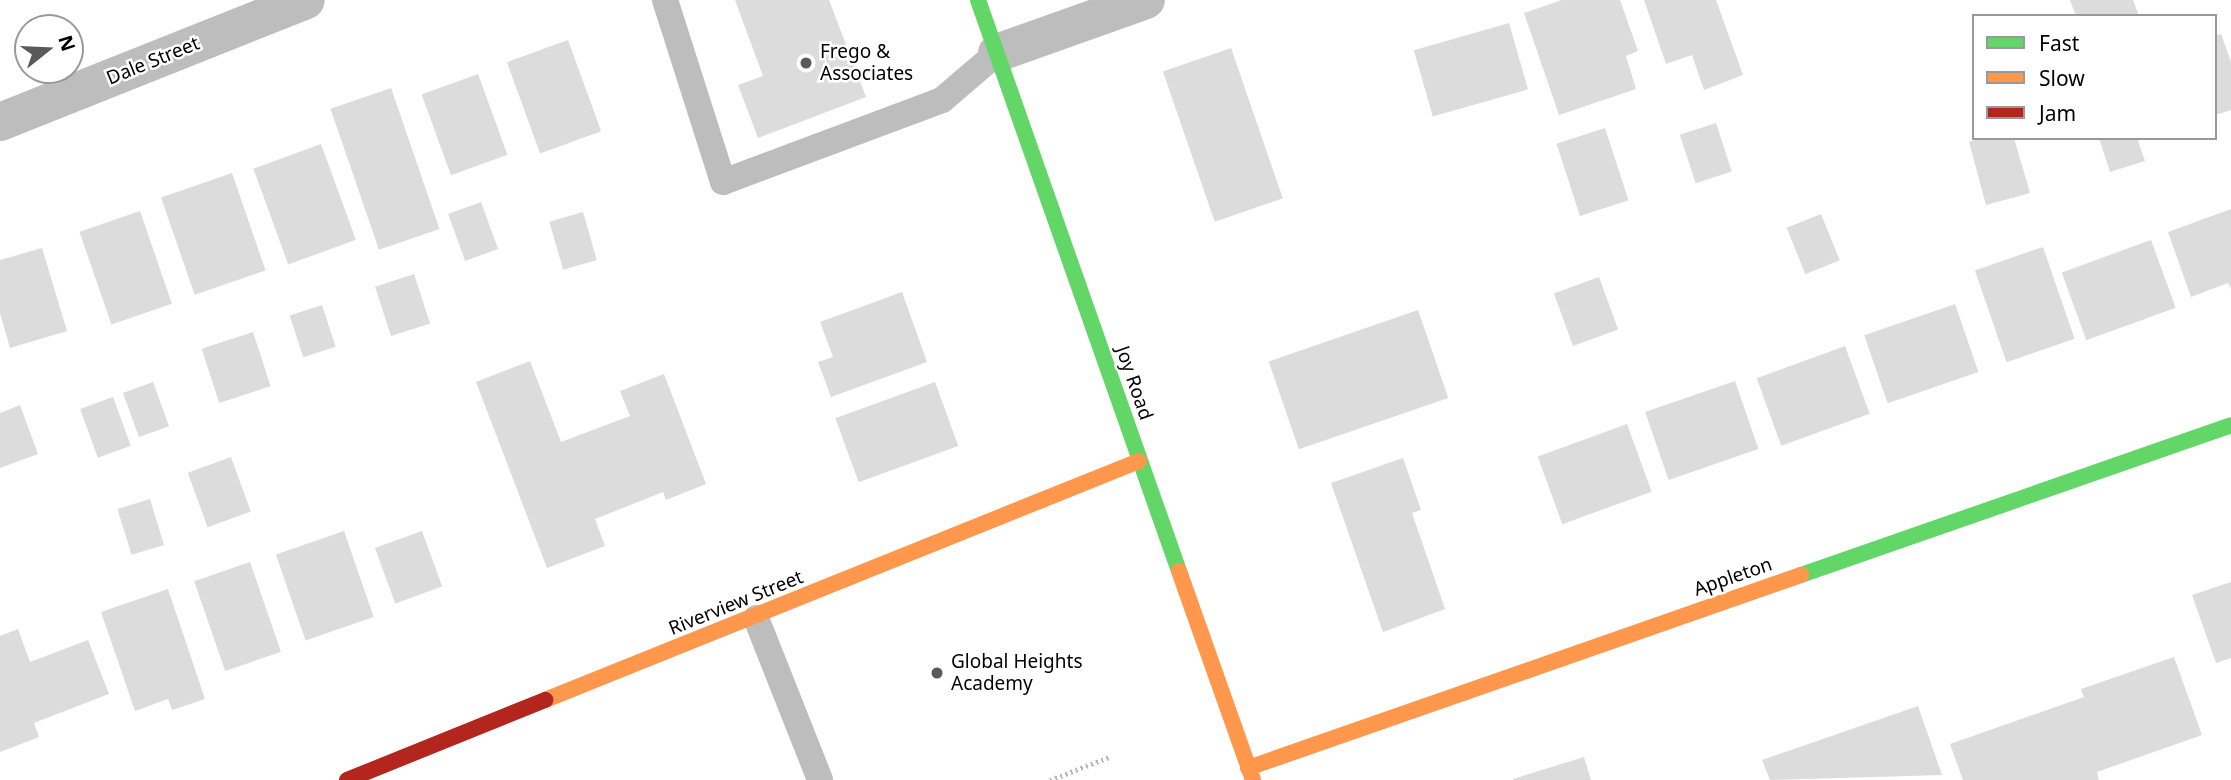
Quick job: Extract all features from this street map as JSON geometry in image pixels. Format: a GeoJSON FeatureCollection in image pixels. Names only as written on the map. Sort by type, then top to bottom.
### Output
{"type":"FeatureCollection","features":[{"type":"Feature","properties":{"kind":"street","name":"Dale Street"},"geometry":{"type":"LineString","coordinates":[[0,122],[306,0]]}},
{"type":"Feature","properties":{"kind":"street","name":"Joy Road"},"geometry":{"type":"LineString","coordinates":[[978,0],[1251,774]]}},
{"type":"Feature","properties":{"kind":"street"},"geometry":{"type":"LineString","coordinates":[[997,53],[1146,0]]}},
{"type":"Feature","properties":{"kind":"street","name":"Appleton"},"geometry":{"type":"LineString","coordinates":[[1251,774],[2231,425]]}},
{"type":"Feature","properties":{"kind":"street","name":"Riverview Street"},"geometry":{"type":"LineString","coordinates":[[347,780],[755,618],[1139,461]]}},
{"type":"Feature","properties":{"kind":"lane"},"geometry":{"type":"LineString","coordinates":[[665,0],[723,182],[942,100],[997,53]]}},
{"type":"Feature","properties":{"kind":"lane"},"geometry":{"type":"LineString","coordinates":[[755,618],[820,780]]}},
{"type":"Feature","properties":{"kind":"path"},"geometry":{"type":"LineString","coordinates":[[1050,780],[1109,757]]}},
{"type":"Feature","properties":{"kind":"building","name":"Frego & Associates"},"geometry":{"type":"Polygon","coordinates":[[[735,0],[829,0],[866,97],[758,138],[738,85],[763,76],[735,0]]]}},
{"type":"Feature","properties":{"kind":"building"},"geometry":{"type":"Polygon","coordinates":[[[1562,0],[1620,0],[1638,51],[1626,56],[1636,89],[1559,115],[1524,13],[1562,0]]]}},
{"type":"Feature","properties":{"kind":"building"},"geometry":{"type":"Polygon","coordinates":[[[1644,0],[1716,0],[1743,75],[1704,90],[1692,55],[1666,64],[1644,0]]]}},
{"type":"Feature","properties":{"kind":"building"},"geometry":{"type":"Polygon","coordinates":[[[2070,0],[2133,0],[2138,14],[2075,14],[2070,0]]]}},
{"type":"Feature","properties":{"kind":"building"},"geometry":{"type":"Polygon","coordinates":[[[1509,23],[1528,89],[1433,117],[1414,50],[1509,23]]]}},
{"type":"Feature","properties":{"kind":"building"},"geometry":{"type":"Polygon","coordinates":[[[2221,34],[2231,62],[2231,110],[2217,114],[2217,35],[2221,34]]]}},
{"type":"Feature","properties":{"kind":"building"},"geometry":{"type":"Polygon","coordinates":[[[568,40],[601,131],[540,153],[507,62],[568,40]]]}},
{"type":"Feature","properties":{"kind":"building"},"geometry":{"type":"Polygon","coordinates":[[[1231,48],[1283,198],[1215,222],[1163,71],[1231,48]]]}},
{"type":"Feature","properties":{"kind":"building"},"geometry":{"type":"Polygon","coordinates":[[[478,74],[507,155],[451,175],[422,95],[478,74]]]}},
{"type":"Feature","properties":{"kind":"building"},"geometry":{"type":"Polygon","coordinates":[[[391,88],[440,229],[379,250],[330,109],[391,88]]]}},
{"type":"Feature","properties":{"kind":"building"},"geometry":{"type":"Polygon","coordinates":[[[1716,123],[1732,172],[1696,183],[1680,135],[1716,123]]]}},
{"type":"Feature","properties":{"kind":"building"},"geometry":{"type":"Polygon","coordinates":[[[1605,128],[1628,200],[1580,216],[1556,144],[1605,128]]]}},
{"type":"Feature","properties":{"kind":"building"},"geometry":{"type":"Polygon","coordinates":[[[2015,140],[2030,193],[1986,205],[1969,142],[2015,140]]]}},
{"type":"Feature","properties":{"kind":"building"},"geometry":{"type":"Polygon","coordinates":[[[2100,140],[2138,140],[2145,161],[2110,172],[2100,140]]]}},
{"type":"Feature","properties":{"kind":"building"},"geometry":{"type":"Polygon","coordinates":[[[321,144],[356,240],[288,264],[253,169],[321,144]]]}},
{"type":"Feature","properties":{"kind":"building"},"geometry":{"type":"Polygon","coordinates":[[[232,173],[266,270],[195,295],[161,197],[232,173]]]}},
{"type":"Feature","properties":{"kind":"building"},"geometry":{"type":"Polygon","coordinates":[[[481,202],[498,249],[465,261],[448,214],[481,202]]]}},
{"type":"Feature","properties":{"kind":"building"},"geometry":{"type":"Polygon","coordinates":[[[2231,209],[2231,289],[2228,283],[2191,297],[2168,232],[2231,209]]]}},
{"type":"Feature","properties":{"kind":"building"},"geometry":{"type":"Polygon","coordinates":[[[140,211],[172,304],[111,324],[79,232],[140,211]]]}},
{"type":"Feature","properties":{"kind":"building"},"geometry":{"type":"Polygon","coordinates":[[[583,212],[597,260],[563,270],[549,222],[583,212]]]}},
{"type":"Feature","properties":{"kind":"building"},"geometry":{"type":"Polygon","coordinates":[[[1821,214],[1840,260],[1805,274],[1787,228],[1821,214]]]}},
{"type":"Feature","properties":{"kind":"building"},"geometry":{"type":"Polygon","coordinates":[[[2151,240],[2176,308],[2086,340],[2062,272],[2151,240]]]}},
{"type":"Feature","properties":{"kind":"building"},"geometry":{"type":"Polygon","coordinates":[[[2043,247],[2075,339],[2007,362],[1975,270],[2043,247]]]}},
{"type":"Feature","properties":{"kind":"building"},"geometry":{"type":"Polygon","coordinates":[[[42,248],[67,331],[10,348],[0,313],[0,260],[42,248]]]}},
{"type":"Feature","properties":{"kind":"building"},"geometry":{"type":"Polygon","coordinates":[[[414,274],[430,323],[391,336],[375,287],[414,274]]]}},
{"type":"Feature","properties":{"kind":"building"},"geometry":{"type":"Polygon","coordinates":[[[1599,277],[1618,330],[1573,346],[1554,293],[1599,277]]]}},
{"type":"Feature","properties":{"kind":"building"},"geometry":{"type":"Polygon","coordinates":[[[902,292],[927,362],[831,397],[818,362],[833,357],[820,322],[902,292]]]}},
{"type":"Feature","properties":{"kind":"building"},"geometry":{"type":"Polygon","coordinates":[[[1955,304],[1978,372],[1888,403],[1864,335],[1955,304]]]}},
{"type":"Feature","properties":{"kind":"building"},"geometry":{"type":"Polygon","coordinates":[[[322,305],[336,347],[303,357],[290,316],[322,305]]]}},
{"type":"Feature","properties":{"kind":"building"},"geometry":{"type":"Polygon","coordinates":[[[1418,310],[1448,398],[1299,449],[1269,361],[1418,310]]]}},
{"type":"Feature","properties":{"kind":"building"},"geometry":{"type":"Polygon","coordinates":[[[253,332],[271,386],[219,403],[202,349],[253,332]]]}},
{"type":"Feature","properties":{"kind":"building"},"geometry":{"type":"Polygon","coordinates":[[[1845,346],[1870,414],[1781,446],[1757,378],[1845,346]]]}},
{"type":"Feature","properties":{"kind":"building"},"geometry":{"type":"Polygon","coordinates":[[[530,361],[561,442],[630,416],[620,391],[664,374],[706,484],[666,500],[663,492],[595,519],[605,546],[547,568],[476,382],[530,361]]]}},
{"type":"Feature","properties":{"kind":"building"},"geometry":{"type":"Polygon","coordinates":[[[1735,381],[1758,449],[1669,480],[1645,412],[1735,381]]]}},
{"type":"Feature","properties":{"kind":"building"},"geometry":{"type":"Polygon","coordinates":[[[153,382],[169,426],[139,437],[123,393],[153,382]]]}},
{"type":"Feature","properties":{"kind":"building"},"geometry":{"type":"Polygon","coordinates":[[[935,382],[958,446],[859,482],[835,418],[935,382]]]}},
{"type":"Feature","properties":{"kind":"building"},"geometry":{"type":"Polygon","coordinates":[[[113,397],[131,446],[98,458],[80,409],[113,397]]]}},
{"type":"Feature","properties":{"kind":"building"},"geometry":{"type":"Polygon","coordinates":[[[20,405],[38,454],[0,468],[0,413],[20,405]]]}},
{"type":"Feature","properties":{"kind":"building"},"geometry":{"type":"Polygon","coordinates":[[[1627,424],[1652,492],[1562,524],[1538,456],[1627,424]]]}},
{"type":"Feature","properties":{"kind":"building"},"geometry":{"type":"Polygon","coordinates":[[[231,457],[251,512],[208,527],[188,473],[231,457]]]}},
{"type":"Feature","properties":{"kind":"building"},"geometry":{"type":"Polygon","coordinates":[[[1403,458],[1421,510],[1412,513],[1445,609],[1383,632],[1331,483],[1403,458]]]}},
{"type":"Feature","properties":{"kind":"building"},"geometry":{"type":"Polygon","coordinates":[[[150,499],[164,545],[132,555],[117,509],[150,499]]]}},
{"type":"Feature","properties":{"kind":"building"},"geometry":{"type":"Polygon","coordinates":[[[344,531],[374,617],[306,640],[276,554],[344,531]]]}},
{"type":"Feature","properties":{"kind":"building"},"geometry":{"type":"Polygon","coordinates":[[[422,531],[442,586],[395,604],[375,548],[422,531]]]}},
{"type":"Feature","properties":{"kind":"building"},"geometry":{"type":"Polygon","coordinates":[[[250,562],[281,652],[225,671],[194,581],[250,562]]]}},
{"type":"Feature","properties":{"kind":"building"},"geometry":{"type":"Polygon","coordinates":[[[2231,582],[2231,658],[2216,663],[2192,595],[2231,582]]]}},
{"type":"Feature","properties":{"kind":"building"},"geometry":{"type":"Polygon","coordinates":[[[168,589],[205,699],[172,710],[168,699],[135,711],[101,612],[168,589]]]}},
{"type":"Feature","properties":{"kind":"building"},"geometry":{"type":"Polygon","coordinates":[[[18,629],[30,662],[88,640],[109,694],[34,723],[39,737],[0,752],[0,636],[18,629]]]}},
{"type":"Feature","properties":{"kind":"building"},"geometry":{"type":"Polygon","coordinates":[[[2174,657],[2202,735],[2097,772],[2099,780],[1963,780],[1950,744],[2084,697],[2081,689],[2174,657]]]}},
{"type":"Feature","properties":{"kind":"building"},"geometry":{"type":"Polygon","coordinates":[[[1918,706],[1942,775],[1770,780],[1762,760],[1918,706]]]}},
{"type":"Feature","properties":{"kind":"building"},"geometry":{"type":"Polygon","coordinates":[[[1584,757],[1591,780],[1513,780],[1513,779],[1584,757]]]}},
{"type":"Feature","properties":{"kind":"traffic: fast"},"geometry":{"type":"LineString","coordinates":[[978,0],[1179,571]]}},
{"type":"Feature","properties":{"kind":"traffic: fast"},"geometry":{"type":"LineString","coordinates":[[1801,575],[2231,425]]}},
{"type":"Feature","properties":{"kind":"traffic: slow"},"geometry":{"type":"LineString","coordinates":[[545,700],[1139,461]]}},
{"type":"Feature","properties":{"kind":"traffic: slow"},"geometry":{"type":"LineString","coordinates":[[1179,571],[1253,780]]}},
{"type":"Feature","properties":{"kind":"traffic: slow"},"geometry":{"type":"LineString","coordinates":[[1248,768],[1801,575]]}},
{"type":"Feature","properties":{"kind":"traffic: jam"},"geometry":{"type":"LineString","coordinates":[[347,780],[545,700]]}},
{"type":"Feature","properties":{"kind":"place","name":"Frego & Associates"},"geometry":{"type":"Point","coordinates":[806,63]}},
{"type":"Feature","properties":{"kind":"place","name":"Global Heights Academy"},"geometry":{"type":"Point","coordinates":[937,673]}}]}
